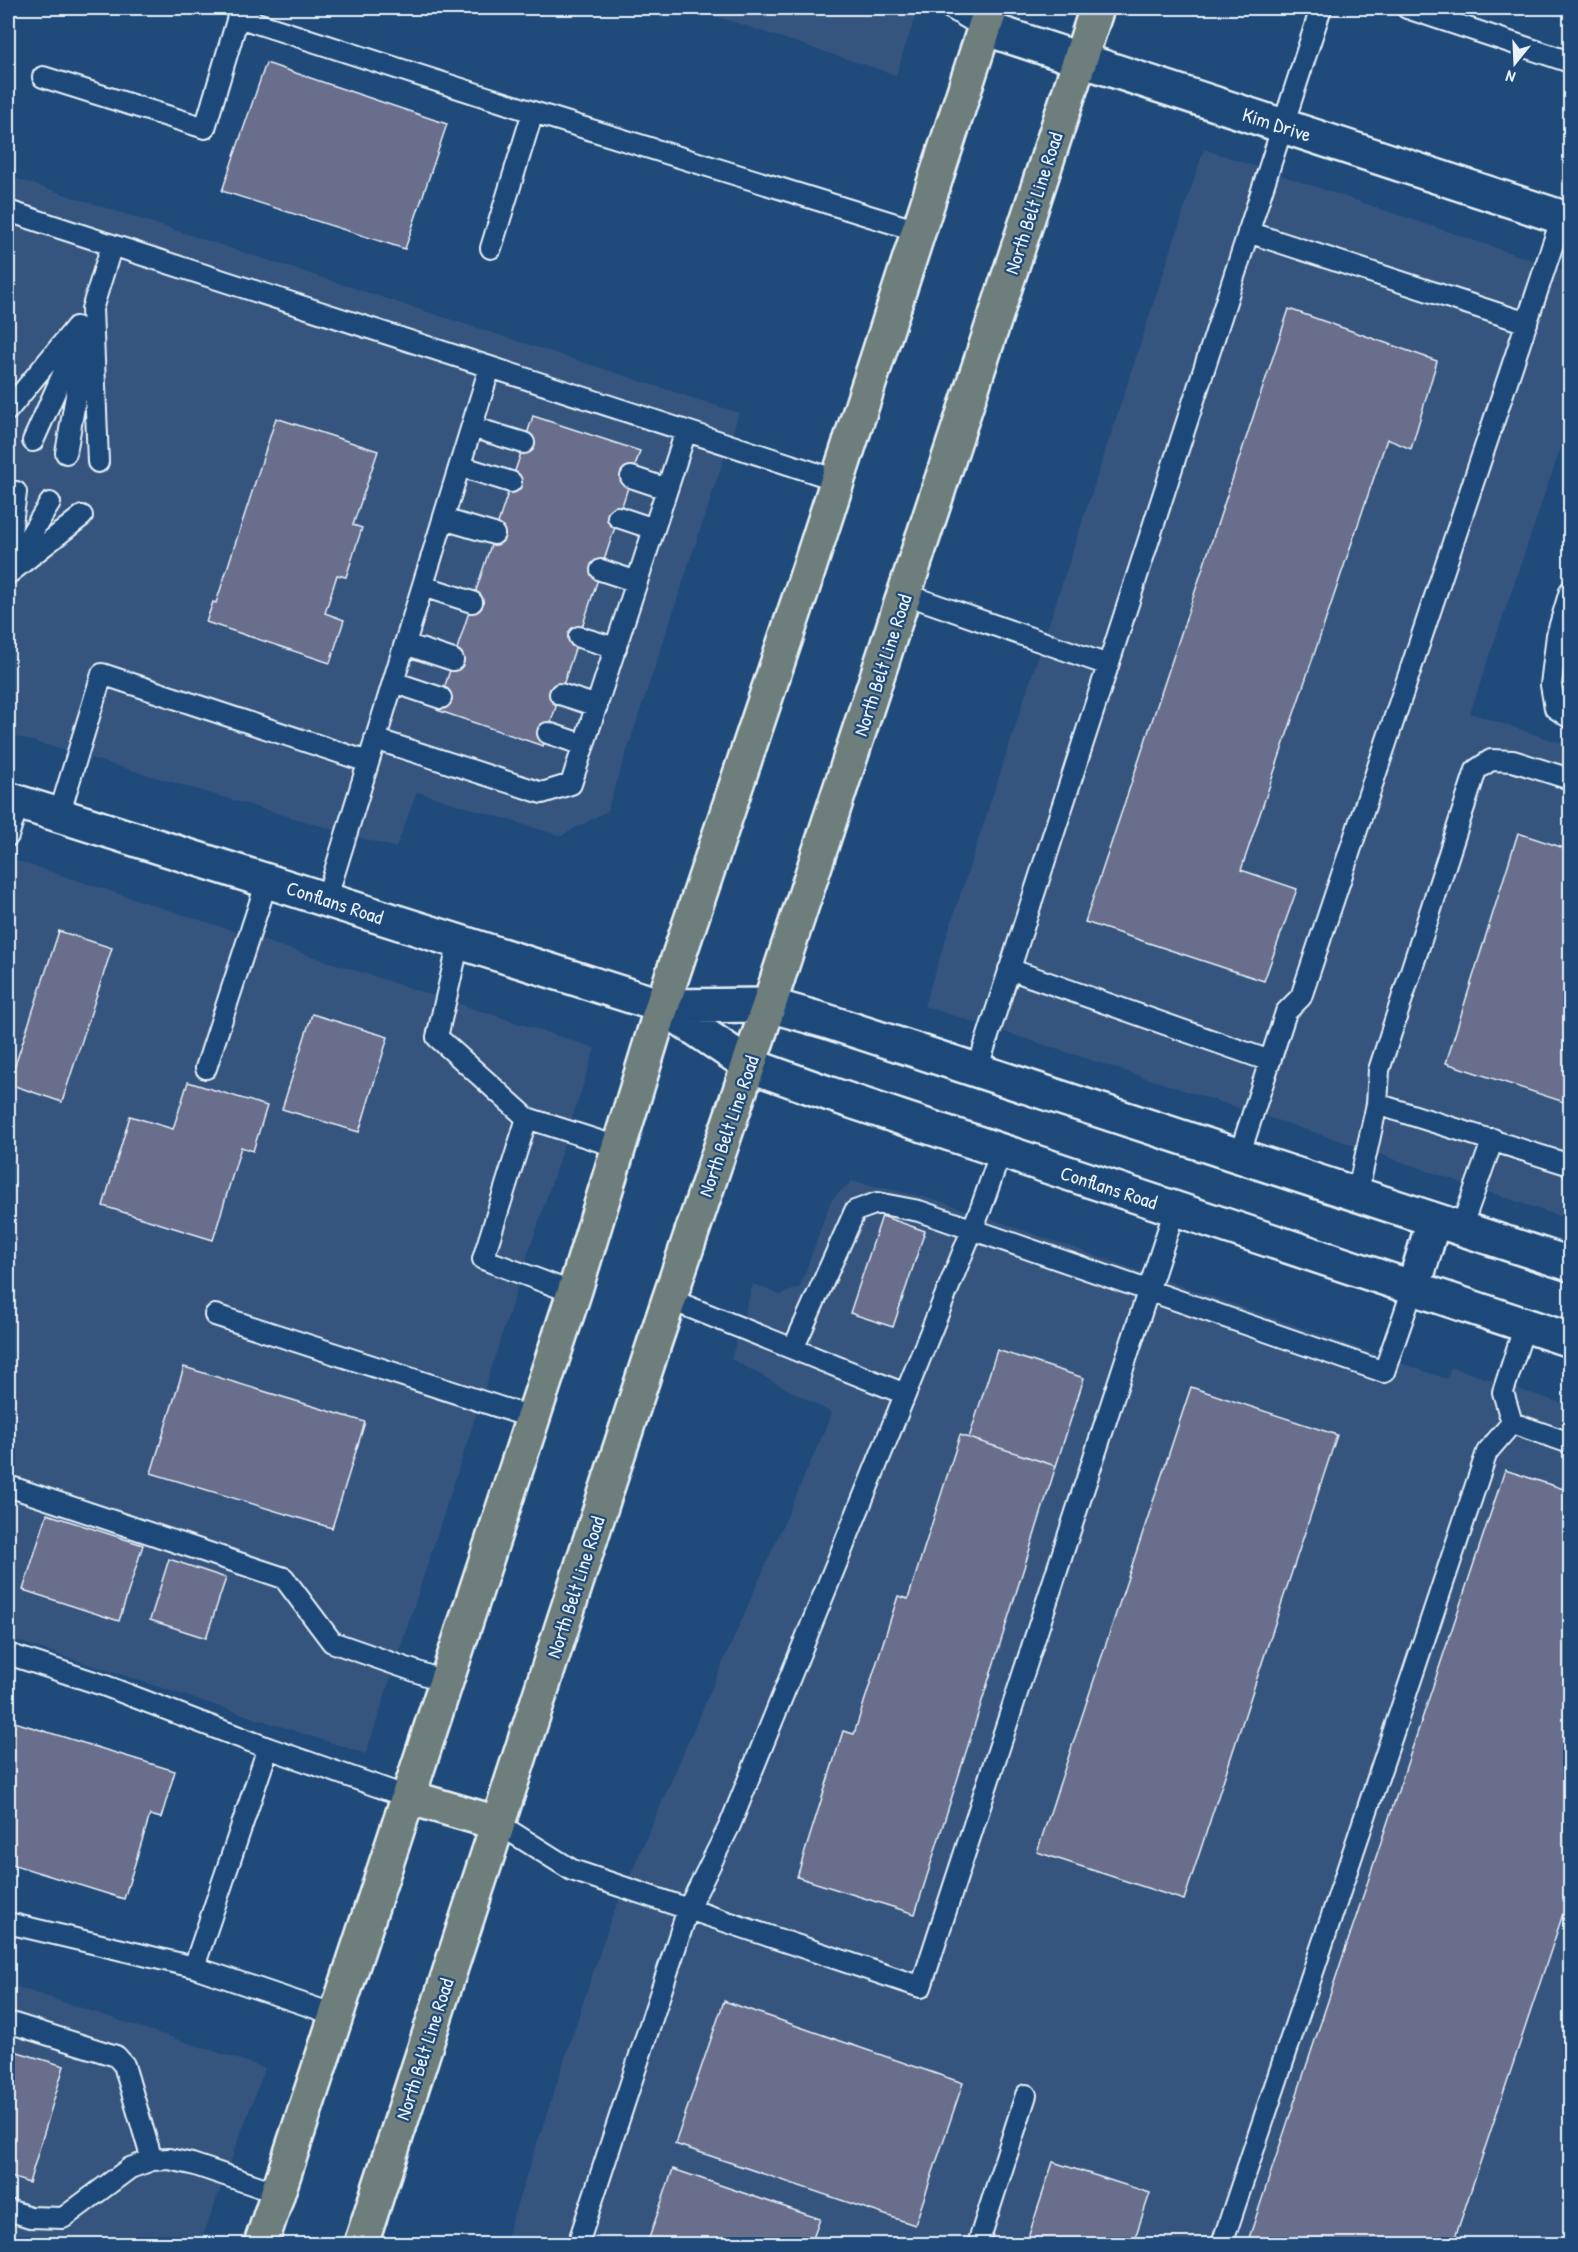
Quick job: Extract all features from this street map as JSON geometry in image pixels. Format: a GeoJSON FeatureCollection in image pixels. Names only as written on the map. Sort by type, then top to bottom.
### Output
{"type":"FeatureCollection","features":[{"type":"Feature","properties":{"kind":"main road","name":"North Belt Line Road"},"geometry":{"type":"LineString","coordinates":[[360,2244],[669,1299],[769,1005],[1097,8]]}},
{"type":"Feature","properties":{"kind":"main road","name":"Kim Drive"},"geometry":{"type":"LineString","coordinates":[[987,18],[1080,59],[1566,218]]}},
{"type":"Feature","properties":{"kind":"main road"},"geometry":{"type":"LineString","coordinates":[[261,2244],[533,1419],[662,1006],[837,480],[987,18]]}},
{"type":"Feature","properties":{"kind":"main road","name":"Conflans Road"},"geometry":{"type":"LineString","coordinates":[[13,800],[662,1006],[749,1065],[1570,1340]]}},
{"type":"Feature","properties":{"kind":"main road","name":"Conflans Road"},"geometry":{"type":"LineString","coordinates":[[662,1006],[769,1005],[826,1021],[1570,1264]]}},
{"type":"Feature","properties":{"kind":"main road"},"geometry":{"type":"LineString","coordinates":[[1413,1289],[1447,1224]]}},
{"type":"Feature","properties":{"kind":"main road"},"geometry":{"type":"LineString","coordinates":[[408,1797],[497,1823]]}},
{"type":"Feature","properties":{"kind":"lane"},"geometry":{"type":"LineString","coordinates":[[950,8],[987,18]]}},
{"type":"Feature","properties":{"kind":"lane"},"geometry":{"type":"LineString","coordinates":[[977,1070],[1321,8]]}},
{"type":"Feature","properties":{"kind":"lane"},"geometry":{"type":"LineString","coordinates":[[1407,8],[1570,62]]}},
{"type":"Feature","properties":{"kind":"lane"},"geometry":{"type":"LineString","coordinates":[[43,77],[205,128],[238,17],[533,112],[918,231]]}},
{"type":"Feature","properties":{"kind":"lane"},"geometry":{"type":"LineString","coordinates":[[491,248],[533,112]]}},
{"type":"Feature","properties":{"kind":"lane"},"geometry":{"type":"LineString","coordinates":[[8,211],[837,480]]}},
{"type":"Feature","properties":{"kind":"lane"},"geometry":{"type":"LineString","coordinates":[[1239,1156],[1286,1012],[1301,997],[1527,323],[1566,218]]}},
{"type":"Feature","properties":{"kind":"lane"},"geometry":{"type":"LineString","coordinates":[[1248,232],[1527,323]]}},
{"type":"Feature","properties":{"kind":"lane"},"geometry":{"type":"LineString","coordinates":[[33,441],[92,309],[112,245]]}},
{"type":"Feature","properties":{"kind":"lane"},"geometry":{"type":"LineString","coordinates":[[8,410],[92,309]]}},
{"type":"Feature","properties":{"kind":"lane"},"geometry":{"type":"LineString","coordinates":[[66,453],[92,309]]}},
{"type":"Feature","properties":{"kind":"lane"},"geometry":{"type":"LineString","coordinates":[[92,309],[99,462]]}},
{"type":"Feature","properties":{"kind":"lane"},"geometry":{"type":"LineString","coordinates":[[326,900],[490,368]]}},
{"type":"Feature","properties":{"kind":"lane"},"geometry":{"type":"LineString","coordinates":[[472,427],[524,443]]}},
{"type":"Feature","properties":{"kind":"lane"},"geometry":{"type":"LineString","coordinates":[[375,739],[542,794],[571,784],[686,431]]}},
{"type":"Feature","properties":{"kind":"lane"},"geometry":{"type":"LineString","coordinates":[[460,466],[511,482]]}},
{"type":"Feature","properties":{"kind":"lane"},"geometry":{"type":"LineString","coordinates":[[631,477],[667,489]]}},
{"type":"Feature","properties":{"kind":"lane"},"geometry":{"type":"LineString","coordinates":[[8,556],[16,492]]}},
{"type":"Feature","properties":{"kind":"lane"},"geometry":{"type":"LineString","coordinates":[[8,573],[50,503]]}},
{"type":"Feature","properties":{"kind":"lane"},"geometry":{"type":"LineString","coordinates":[[8,573],[82,516]]}},
{"type":"Feature","properties":{"kind":"lane"},"geometry":{"type":"LineString","coordinates":[[618,517],[654,529]]}},
{"type":"Feature","properties":{"kind":"lane"},"geometry":{"type":"LineString","coordinates":[[443,519],[494,534]]}},
{"type":"Feature","properties":{"kind":"lane"},"geometry":{"type":"LineString","coordinates":[[601,570],[637,582]]}},
{"type":"Feature","properties":{"kind":"lane"},"geometry":{"type":"LineString","coordinates":[[423,586],[472,602]]}},
{"type":"Feature","properties":{"kind":"lane"},"geometry":{"type":"LineString","coordinates":[[1570,591],[1557,635],[1551,685],[1555,708],[1570,718]]}},
{"type":"Feature","properties":{"kind":"lane"},"geometry":{"type":"LineString","coordinates":[[905,594],[1108,665]]}},
{"type":"Feature","properties":{"kind":"lane"},"geometry":{"type":"LineString","coordinates":[[579,637],[616,648]]}},
{"type":"Feature","properties":{"kind":"lane"},"geometry":{"type":"LineString","coordinates":[[405,644],[453,660]]}},
{"type":"Feature","properties":{"kind":"lane"},"geometry":{"type":"LineString","coordinates":[[59,815],[102,674],[368,762]]}},
{"type":"Feature","properties":{"kind":"lane"},"geometry":{"type":"LineString","coordinates":[[393,682],[441,698]]}},
{"type":"Feature","properties":{"kind":"lane"},"geometry":{"type":"LineString","coordinates":[[560,694],[597,706]]}},
{"type":"Feature","properties":{"kind":"lane"},"geometry":{"type":"LineString","coordinates":[[548,733],[584,745]]}},
{"type":"Feature","properties":{"kind":"lane"},"geometry":{"type":"LineString","coordinates":[[1357,1195],[1377,1104],[1379,1070],[1476,770],[1491,760],[1513,761],[1570,779]]}},
{"type":"Feature","properties":{"kind":"lane"},"geometry":{"type":"LineString","coordinates":[[8,836],[13,800]]}},
{"type":"Feature","properties":{"kind":"lane"},"geometry":{"type":"LineString","coordinates":[[206,1068],[267,881]]}},
{"type":"Feature","properties":{"kind":"lane"},"geometry":{"type":"LineString","coordinates":[[459,942],[437,1037],[528,1118],[618,1147]]}},
{"type":"Feature","properties":{"kind":"lane"},"geometry":{"type":"LineString","coordinates":[[1010,969],[1270,1061]]}},
{"type":"Feature","properties":{"kind":"lane"},"geometry":{"type":"LineString","coordinates":[[1377,1104],[1570,1165]]}},
{"type":"Feature","properties":{"kind":"lane"},"geometry":{"type":"LineString","coordinates":[[528,1118],[483,1259],[574,1293]]}},
{"type":"Feature","properties":{"kind":"lane"},"geometry":{"type":"LineString","coordinates":[[1447,1224],[1493,1139]]}},
{"type":"Feature","properties":{"kind":"lane"},"geometry":{"type":"LineString","coordinates":[[578,2244],[688,1909],[730,1825],[972,1230],[1001,1151]]}},
{"type":"Feature","properties":{"kind":"lane"},"geometry":{"type":"LineString","coordinates":[[792,1349],[855,1211],[877,1203],[919,1211],[1384,1372],[1413,1289]]}},
{"type":"Feature","properties":{"kind":"lane"},"geometry":{"type":"LineString","coordinates":[[497,1823],[572,1870],[921,1987],[1175,1209]]}},
{"type":"Feature","properties":{"kind":"lane"},"geometry":{"type":"LineString","coordinates":[[669,1299],[905,1394]]}},
{"type":"Feature","properties":{"kind":"lane"},"geometry":{"type":"LineString","coordinates":[[215,1315],[533,1419]]}},
{"type":"Feature","properties":{"kind":"lane"},"geometry":{"type":"LineString","coordinates":[[1512,1423],[1503,1392],[1525,1325]]}},
{"type":"Feature","properties":{"kind":"lane"},"geometry":{"type":"LineString","coordinates":[[1512,1423],[1570,1443]]}},
{"type":"Feature","properties":{"kind":"lane"},"geometry":{"type":"LineString","coordinates":[[1222,2244],[1488,1452],[1512,1423]]}},
{"type":"Feature","properties":{"kind":"lane"},"geometry":{"type":"LineString","coordinates":[[8,1486],[284,1578],[332,1642],[446,1682]]}},
{"type":"Feature","properties":{"kind":"lane"},"geometry":{"type":"LineString","coordinates":[[8,1654],[103,1685],[267,1748],[408,1797]]}},
{"type":"Feature","properties":{"kind":"lane"},"geometry":{"type":"LineString","coordinates":[[194,1967],[267,1748]]}},
{"type":"Feature","properties":{"kind":"lane"},"geometry":{"type":"LineString","coordinates":[[8,1923],[194,1967],[336,2015]]}},
{"type":"Feature","properties":{"kind":"lane"},"geometry":{"type":"LineString","coordinates":[[8,2022],[116,2056],[124,2065],[152,2160]]}},
{"type":"Feature","properties":{"kind":"lane"},"geometry":{"type":"LineString","coordinates":[[978,2244],[1026,2095]]}},
{"type":"Feature","properties":{"kind":"lane"},"geometry":{"type":"LineString","coordinates":[[8,2210],[30,2217],[63,2218],[130,2168],[152,2160],[169,2158],[278,2193]]}},
{"type":"Feature","properties":{"kind":"shaded area"},"geometry":{"type":"Polygon","coordinates":[[[690,8],[918,8],[896,75],[690,8]]]}},
{"type":"Feature","properties":{"kind":"shaded area"},"geometry":{"type":"Polygon","coordinates":[[[1204,149],[1570,273],[1570,420],[1470,713],[1570,746],[1570,1220],[1344,1142],[924,1006],[1204,149]]]}},
{"type":"Feature","properties":{"kind":"shaded area"},"geometry":{"type":"Polygon","coordinates":[[[8,176],[739,413],[607,811],[561,836],[417,792],[396,848],[8,734],[8,176]]]}},
{"type":"Feature","properties":{"kind":"shaded area"},"geometry":{"type":"Polygon","coordinates":[[[8,858],[595,1048],[366,1754],[8,1638],[8,858]]]}},
{"type":"Feature","properties":{"kind":"shaded area"},"geometry":{"type":"Polygon","coordinates":[[[852,1181],[937,1200],[1447,1379],[1451,1367],[1570,1406],[1570,2244],[504,2244],[610,1921],[832,1413],[731,1359],[753,1284],[780,1295],[800,1287],[831,1200],[852,1181]]]}},
{"type":"Feature","properties":{"kind":"shaded area"},"geometry":{"type":"Polygon","coordinates":[[[8,1984],[265,2068],[200,2244],[8,2244],[8,1984]]]}},
{"type":"Feature","properties":{"kind":"building"},"geometry":{"type":"Polygon","coordinates":[[[266,63],[447,124],[405,249],[222,191],[266,63]]]}},
{"type":"Feature","properties":{"kind":"building"},"geometry":{"type":"Polygon","coordinates":[[[1289,309],[1437,361],[1411,449],[1387,439],[1241,870],[1297,889],[1264,981],[1085,922],[1289,309]]]}},
{"type":"Feature","properties":{"kind":"building"},"geometry":{"type":"Polygon","coordinates":[[[533,416],[640,451],[543,746],[437,710],[533,416]]]}},
{"type":"Feature","properties":{"kind":"building"},"geometry":{"type":"Polygon","coordinates":[[[276,418],[378,451],[353,525],[362,528],[346,577],[337,575],[325,613],[344,620],[330,663],[206,622],[213,602],[216,603],[276,418]]]}},
{"type":"Feature","properties":{"kind":"building"},"geometry":{"type":"Polygon","coordinates":[[[1518,833],[1570,850],[1570,1104],[1446,1063],[1518,833]]]}},
{"type":"Feature","properties":{"kind":"building"},"geometry":{"type":"Polygon","coordinates":[[[59,931],[112,948],[62,1102],[9,1084],[59,931]]]}},
{"type":"Feature","properties":{"kind":"building"},"geometry":{"type":"Polygon","coordinates":[[[312,1014],[388,1037],[359,1132],[282,1109],[312,1014]]]}},
{"type":"Feature","properties":{"kind":"building"},"geometry":{"type":"Polygon","coordinates":[[[188,1082],[267,1106],[253,1151],[241,1147],[213,1240],[103,1206],[130,1116],[173,1129],[188,1082]]]}},
{"type":"Feature","properties":{"kind":"building"},"geometry":{"type":"Polygon","coordinates":[[[882,1216],[925,1231],[893,1327],[850,1313],[882,1216]]]}},
{"type":"Feature","properties":{"kind":"building"},"geometry":{"type":"Polygon","coordinates":[[[997,1350],[1084,1378],[1056,1466],[969,1438],[997,1350]]]}},
{"type":"Feature","properties":{"kind":"building"},"geometry":{"type":"Polygon","coordinates":[[[184,1367],[365,1422],[332,1528],[151,1473],[184,1367]]]}},
{"type":"Feature","properties":{"kind":"building"},"geometry":{"type":"Polygon","coordinates":[[[1191,1387],[1337,1435],[1184,1900],[1037,1852],[1191,1387]]]}},
{"type":"Feature","properties":{"kind":"building"},"geometry":{"type":"Polygon","coordinates":[[[960,1435],[1056,1466],[915,1914],[797,1877],[843,1731],[854,1734],[898,1596],[908,1599],[960,1435]]]}},
{"type":"Feature","properties":{"kind":"building"},"geometry":{"type":"Polygon","coordinates":[[[1505,1470],[1570,1491],[1570,1893],[1453,2244],[1247,2244],[1505,1470]]]}},
{"type":"Feature","properties":{"kind":"building"},"geometry":{"type":"Polygon","coordinates":[[[47,1514],[143,1545],[119,1621],[23,1590],[47,1514]]]}},
{"type":"Feature","properties":{"kind":"building"},"geometry":{"type":"Polygon","coordinates":[[[169,1559],[226,1578],[206,1638],[150,1620],[169,1559]]]}},
{"type":"Feature","properties":{"kind":"building"},"geometry":{"type":"Polygon","coordinates":[[[8,1720],[175,1771],[161,1818],[150,1815],[124,1899],[8,1863],[8,1720]]]}},
{"type":"Feature","properties":{"kind":"building"},"geometry":{"type":"Polygon","coordinates":[[[724,2001],[963,2083],[915,2225],[675,2144],[724,2001]]]}},
{"type":"Feature","properties":{"kind":"building"},"geometry":{"type":"Polygon","coordinates":[[[8,2049],[64,2066],[29,2183],[8,2176],[8,2049]]]}},
{"type":"Feature","properties":{"kind":"building"},"geometry":{"type":"Polygon","coordinates":[[[1053,2162],[1150,2193],[1133,2244],[1026,2244],[1053,2162]]]}},
{"type":"Feature","properties":{"kind":"building"},"geometry":{"type":"Polygon","coordinates":[[[673,2169],[820,2219],[811,2244],[647,2244],[673,2169]]]}}]}
